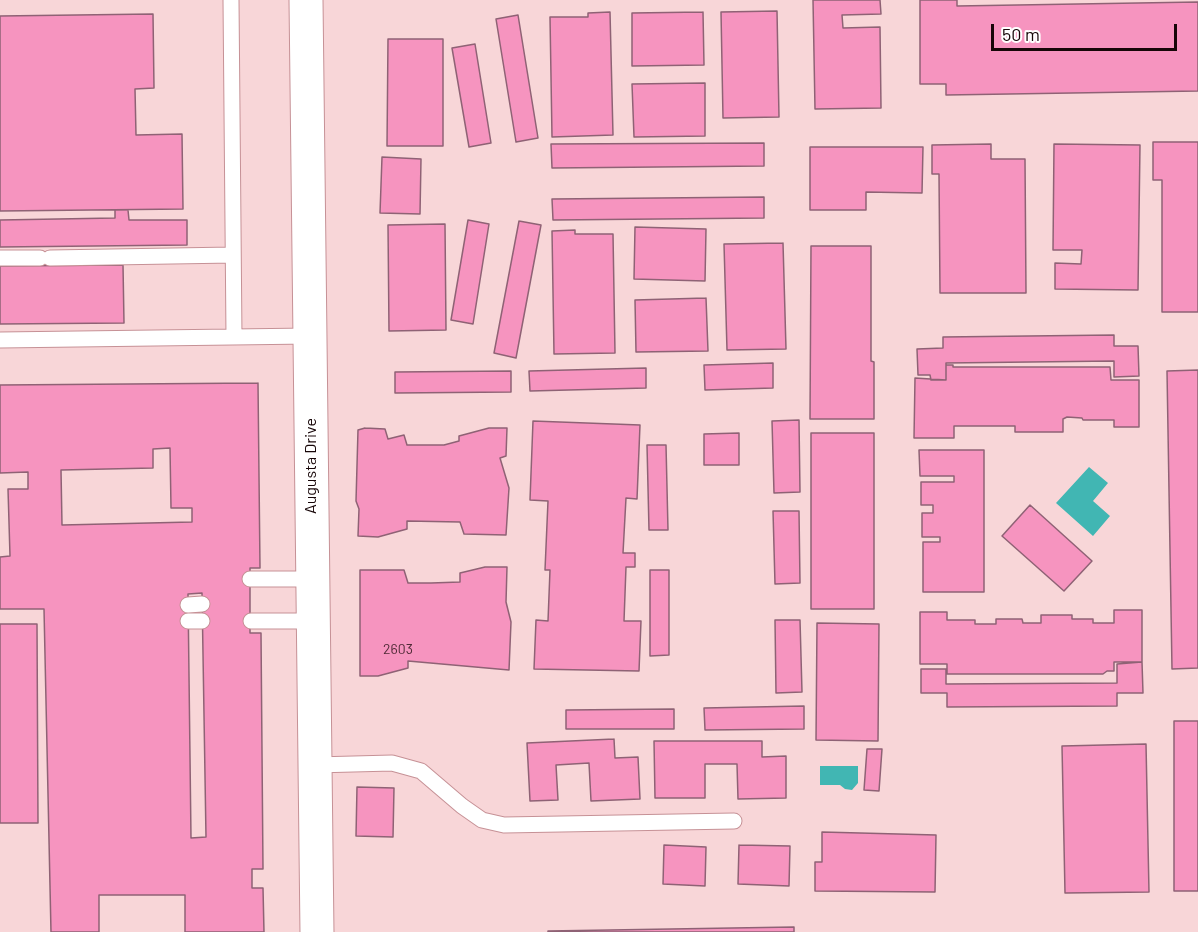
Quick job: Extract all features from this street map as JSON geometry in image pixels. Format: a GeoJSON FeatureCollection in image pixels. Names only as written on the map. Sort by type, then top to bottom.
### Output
{"type":"FeatureCollection","features":[{"type":"Feature","properties":{"kind":"street","name":"Augusta Drive"},"geometry":{"type":"LineString","coordinates":[[306,0],[311,579],[317,932]]}},
{"type":"Feature","properties":{"kind":"lane"},"geometry":{"type":"LineString","coordinates":[[231,0],[234,337]]}},
{"type":"Feature","properties":{"kind":"lane"},"geometry":{"type":"LineString","coordinates":[[0,258],[233,255]]}},
{"type":"Feature","properties":{"kind":"lane"},"geometry":{"type":"LineString","coordinates":[[0,340],[310,336]]}},
{"type":"Feature","properties":{"kind":"lane"},"geometry":{"type":"LineString","coordinates":[[250,579],[311,579]]}},
{"type":"Feature","properties":{"kind":"lane"},"geometry":{"type":"LineString","coordinates":[[250,621],[312,621]]}},
{"type":"Feature","properties":{"kind":"lane"},"geometry":{"type":"LineString","coordinates":[[315,765],[392,763],[422,771],[462,806],[483,820],[504,825],[734,821]]}},
{"type":"Feature","properties":{"kind":"water"},"geometry":{"type":"Polygon","coordinates":[[[1089,467],[1108,483],[1093,501],[1110,516],[1093,536],[1056,503],[1089,467]]]}},
{"type":"Feature","properties":{"kind":"water"},"geometry":{"type":"Polygon","coordinates":[[[820,766],[858,766],[858,783],[852,790],[840,785],[820,785],[820,766]]]}},
{"type":"Feature","properties":{"kind":"building"},"geometry":{"type":"Polygon","coordinates":[[[813,0],[880,0],[881,14],[842,15],[843,28],[880,27],[881,108],[815,109],[813,0]]]}},
{"type":"Feature","properties":{"kind":"building"},"geometry":{"type":"Polygon","coordinates":[[[920,0],[957,0],[957,6],[1198,2],[1198,91],[946,95],[946,84],[920,84],[920,0]]]}},
{"type":"Feature","properties":{"kind":"building"},"geometry":{"type":"Polygon","coordinates":[[[777,11],[779,117],[723,118],[721,12],[777,11]]]}},
{"type":"Feature","properties":{"kind":"building"},"geometry":{"type":"Polygon","coordinates":[[[610,12],[613,135],[552,137],[550,17],[588,17],[588,13],[610,12]]]}},
{"type":"Feature","properties":{"kind":"building"},"geometry":{"type":"Polygon","coordinates":[[[703,12],[704,65],[632,66],[632,13],[703,12]]]}},
{"type":"Feature","properties":{"kind":"building"},"geometry":{"type":"Polygon","coordinates":[[[153,14],[154,88],[135,89],[136,135],[182,134],[183,209],[0,211],[0,16],[153,14]]]}},
{"type":"Feature","properties":{"kind":"building"},"geometry":{"type":"Polygon","coordinates":[[[518,15],[538,138],[516,142],[496,19],[518,15]]]}},
{"type":"Feature","properties":{"kind":"building"},"geometry":{"type":"Polygon","coordinates":[[[388,39],[443,39],[443,146],[387,146],[388,39]]]}},
{"type":"Feature","properties":{"kind":"building"},"geometry":{"type":"Polygon","coordinates":[[[475,44],[491,143],[469,147],[452,48],[475,44]]]}},
{"type":"Feature","properties":{"kind":"building"},"geometry":{"type":"Polygon","coordinates":[[[705,83],[705,136],[634,137],[632,84],[705,83]]]}},
{"type":"Feature","properties":{"kind":"building"},"geometry":{"type":"Polygon","coordinates":[[[1153,142],[1198,142],[1198,312],[1162,312],[1162,180],[1153,180],[1153,142]]]}},
{"type":"Feature","properties":{"kind":"building"},"geometry":{"type":"Polygon","coordinates":[[[764,143],[764,166],[552,168],[551,144],[764,143]]]}},
{"type":"Feature","properties":{"kind":"building"},"geometry":{"type":"Polygon","coordinates":[[[991,144],[991,159],[1025,159],[1026,293],[940,293],[939,174],[932,174],[932,145],[991,144]]]}},
{"type":"Feature","properties":{"kind":"building"},"geometry":{"type":"Polygon","coordinates":[[[1054,144],[1140,145],[1138,290],[1055,289],[1055,263],[1081,264],[1082,250],[1053,250],[1054,144]]]}},
{"type":"Feature","properties":{"kind":"building"},"geometry":{"type":"Polygon","coordinates":[[[810,147],[923,147],[922,193],[866,192],[866,210],[810,210],[810,147]]]}},
{"type":"Feature","properties":{"kind":"building"},"geometry":{"type":"Polygon","coordinates":[[[382,157],[421,159],[420,214],[380,213],[382,157]]]}},
{"type":"Feature","properties":{"kind":"building"},"geometry":{"type":"Polygon","coordinates":[[[764,197],[764,218],[553,220],[552,199],[764,197]]]}},
{"type":"Feature","properties":{"kind":"building"},"geometry":{"type":"Polygon","coordinates":[[[115,210],[128,210],[129,220],[187,220],[187,245],[0,247],[0,220],[115,218],[115,210]]]}},
{"type":"Feature","properties":{"kind":"building"},"geometry":{"type":"Polygon","coordinates":[[[468,220],[489,224],[473,324],[451,320],[468,220]]]}},
{"type":"Feature","properties":{"kind":"building"},"geometry":{"type":"Polygon","coordinates":[[[519,221],[541,225],[516,358],[494,353],[519,221]]]}},
{"type":"Feature","properties":{"kind":"building"},"geometry":{"type":"Polygon","coordinates":[[[445,224],[446,330],[389,331],[388,225],[445,224]]]}},
{"type":"Feature","properties":{"kind":"building"},"geometry":{"type":"Polygon","coordinates":[[[635,227],[706,229],[705,281],[634,279],[635,227]]]}},
{"type":"Feature","properties":{"kind":"building"},"geometry":{"type":"Polygon","coordinates":[[[575,230],[575,234],[613,234],[615,353],[554,354],[552,231],[575,230]]]}},
{"type":"Feature","properties":{"kind":"building"},"geometry":{"type":"Polygon","coordinates":[[[783,243],[786,349],[727,350],[724,244],[783,243]]]}},
{"type":"Feature","properties":{"kind":"building"},"geometry":{"type":"Polygon","coordinates":[[[811,246],[871,246],[871,361],[874,362],[874,419],[810,419],[811,246]]]}},
{"type":"Feature","properties":{"kind":"building"},"geometry":{"type":"Polygon","coordinates":[[[123,265],[124,323],[0,324],[0,266],[123,265]]]}},
{"type":"Feature","properties":{"kind":"building"},"geometry":{"type":"Polygon","coordinates":[[[706,298],[708,351],[636,352],[635,300],[706,298]]]}},
{"type":"Feature","properties":{"kind":"building"},"geometry":{"type":"Polygon","coordinates":[[[1114,335],[1114,346],[1138,346],[1139,376],[1114,377],[1114,361],[946,363],[946,380],[931,380],[930,375],[918,375],[917,349],[943,348],[943,337],[1114,335]]]}},
{"type":"Feature","properties":{"kind":"building"},"geometry":{"type":"Polygon","coordinates":[[[773,363],[773,388],[705,390],[704,365],[773,363]]]}},
{"type":"Feature","properties":{"kind":"building"},"geometry":{"type":"Polygon","coordinates":[[[946,365],[953,365],[953,367],[1110,367],[1111,380],[1139,380],[1139,427],[1114,427],[1114,420],[1083,420],[1067,417],[1063,419],[1063,432],[1015,432],[1015,426],[954,426],[954,438],[914,438],[915,378],[946,380],[946,365]]]}},
{"type":"Feature","properties":{"kind":"building"},"geometry":{"type":"Polygon","coordinates":[[[646,368],[646,388],[530,391],[529,371],[646,368]]]}},
{"type":"Feature","properties":{"kind":"building"},"geometry":{"type":"Polygon","coordinates":[[[1198,370],[1198,668],[1172,669],[1167,371],[1198,370]]]}},
{"type":"Feature","properties":{"kind":"building"},"geometry":{"type":"Polygon","coordinates":[[[511,371],[511,392],[395,393],[395,372],[511,371]]]}},
{"type":"Feature","properties":{"kind":"building"},"geometry":{"type":"Polygon","coordinates":[[[258,383],[260,568],[250,568],[250,633],[261,633],[263,869],[252,869],[252,888],[263,888],[264,932],[185,932],[185,895],[99,895],[99,932],[51,932],[44,609],[0,609],[0,557],[10,556],[8,489],[28,489],[28,472],[0,473],[0,385],[258,383]],[[170,448],[153,449],[153,468],[61,470],[62,525],[192,522],[192,508],[171,508],[170,448]],[[202,593],[188,594],[191,838],[206,837],[202,593]]]}},
{"type":"Feature","properties":{"kind":"building"},"geometry":{"type":"Polygon","coordinates":[[[799,420],[800,492],[774,493],[772,421],[799,420]]]}},
{"type":"Feature","properties":{"kind":"building"},"geometry":{"type":"Polygon","coordinates":[[[533,421],[640,425],[637,499],[626,498],[623,553],[635,553],[635,567],[626,567],[624,621],[641,621],[639,671],[534,669],[536,620],[548,621],[550,570],[545,570],[548,501],[530,500],[533,421]]]}},
{"type":"Feature","properties":{"kind":"building"},"geometry":{"type":"Polygon","coordinates":[[[489,428],[507,428],[506,456],[500,458],[509,488],[506,535],[464,534],[460,522],[407,521],[407,529],[378,537],[358,536],[359,509],[356,501],[358,430],[385,429],[388,439],[404,435],[407,445],[444,445],[459,441],[459,436],[489,428]]]}},
{"type":"Feature","properties":{"kind":"building"},"geometry":{"type":"Polygon","coordinates":[[[739,433],[739,465],[704,465],[704,434],[739,433]]]}},
{"type":"Feature","properties":{"kind":"building"},"geometry":{"type":"Polygon","coordinates":[[[811,433],[874,433],[874,609],[811,609],[811,433]]]}},
{"type":"Feature","properties":{"kind":"building"},"geometry":{"type":"Polygon","coordinates":[[[647,445],[666,445],[668,530],[649,530],[647,445]]]}},
{"type":"Feature","properties":{"kind":"building"},"geometry":{"type":"Polygon","coordinates":[[[919,450],[984,450],[984,592],[923,592],[923,542],[940,542],[940,537],[922,537],[922,513],[933,513],[933,505],[921,505],[921,482],[954,482],[954,476],[920,476],[919,450]]]}},
{"type":"Feature","properties":{"kind":"building"},"geometry":{"type":"Polygon","coordinates":[[[1030,505],[1092,561],[1064,591],[1002,536],[1030,505]]]}},
{"type":"Feature","properties":{"kind":"building"},"geometry":{"type":"Polygon","coordinates":[[[773,511],[799,511],[800,583],[775,584],[773,511]]]}},
{"type":"Feature","properties":{"kind":"building"},"geometry":{"type":"Polygon","coordinates":[[[485,567],[507,567],[506,602],[511,622],[509,670],[408,661],[408,668],[378,676],[360,676],[360,570],[404,570],[408,583],[431,583],[460,582],[460,573],[485,567]]]}},
{"type":"Feature","properties":{"kind":"building"},"geometry":{"type":"Polygon","coordinates":[[[650,570],[669,570],[669,655],[650,656],[650,570]]]}},
{"type":"Feature","properties":{"kind":"building"},"geometry":{"type":"Polygon","coordinates":[[[1114,610],[1142,610],[1142,662],[1114,662],[1114,671],[1107,671],[1103,674],[947,674],[947,664],[920,664],[920,612],[947,612],[947,620],[975,620],[975,624],[996,624],[996,619],[1022,619],[1023,623],[1041,623],[1041,615],[1072,615],[1072,619],[1093,619],[1093,623],[1114,623],[1114,610]]]}},
{"type":"Feature","properties":{"kind":"building"},"geometry":{"type":"Polygon","coordinates":[[[775,620],[800,620],[802,692],[776,693],[775,620]]]}},
{"type":"Feature","properties":{"kind":"building"},"geometry":{"type":"Polygon","coordinates":[[[817,623],[879,624],[878,741],[816,740],[817,623]]]}},
{"type":"Feature","properties":{"kind":"building"},"geometry":{"type":"Polygon","coordinates":[[[0,624],[37,624],[38,823],[0,823],[0,624]]]}},
{"type":"Feature","properties":{"kind":"building"},"geometry":{"type":"Polygon","coordinates":[[[1142,662],[1143,693],[1117,693],[1117,706],[947,707],[947,693],[921,693],[921,669],[946,669],[946,684],[1117,683],[1117,664],[1142,662]]]}},
{"type":"Feature","properties":{"kind":"building"},"geometry":{"type":"Polygon","coordinates":[[[804,706],[804,729],[705,730],[704,708],[804,706]]]}},
{"type":"Feature","properties":{"kind":"building"},"geometry":{"type":"Polygon","coordinates":[[[674,709],[674,729],[566,729],[566,710],[674,709]]]}},
{"type":"Feature","properties":{"kind":"building"},"geometry":{"type":"Polygon","coordinates":[[[1174,721],[1198,721],[1198,891],[1174,891],[1174,721]]]}},
{"type":"Feature","properties":{"kind":"building"},"geometry":{"type":"Polygon","coordinates":[[[614,739],[615,758],[638,757],[640,799],[591,801],[589,763],[556,765],[558,800],[530,801],[527,743],[614,739]]]}},
{"type":"Feature","properties":{"kind":"building"},"geometry":{"type":"Polygon","coordinates":[[[654,741],[762,741],[762,757],[786,756],[786,798],[738,799],[737,764],[705,764],[705,798],[655,798],[654,741]]]}},
{"type":"Feature","properties":{"kind":"building"},"geometry":{"type":"Polygon","coordinates":[[[1146,744],[1149,892],[1065,893],[1062,746],[1146,744]]]}},
{"type":"Feature","properties":{"kind":"building"},"geometry":{"type":"Polygon","coordinates":[[[867,749],[882,749],[879,791],[864,790],[867,749]]]}},
{"type":"Feature","properties":{"kind":"building"},"geometry":{"type":"Polygon","coordinates":[[[357,787],[394,788],[393,837],[356,836],[357,787]]]}},
{"type":"Feature","properties":{"kind":"building"},"geometry":{"type":"Polygon","coordinates":[[[822,832],[936,835],[935,892],[815,891],[815,862],[822,862],[822,832]]]}},
{"type":"Feature","properties":{"kind":"building"},"geometry":{"type":"Polygon","coordinates":[[[664,845],[706,847],[705,886],[663,884],[664,845]]]}},
{"type":"Feature","properties":{"kind":"building"},"geometry":{"type":"Polygon","coordinates":[[[739,845],[790,846],[789,886],[738,884],[739,845]]]}},
{"type":"Feature","properties":{"kind":"building"},"geometry":{"type":"Polygon","coordinates":[[[794,927],[794,932],[548,932],[548,931],[794,927]]]}}]}
